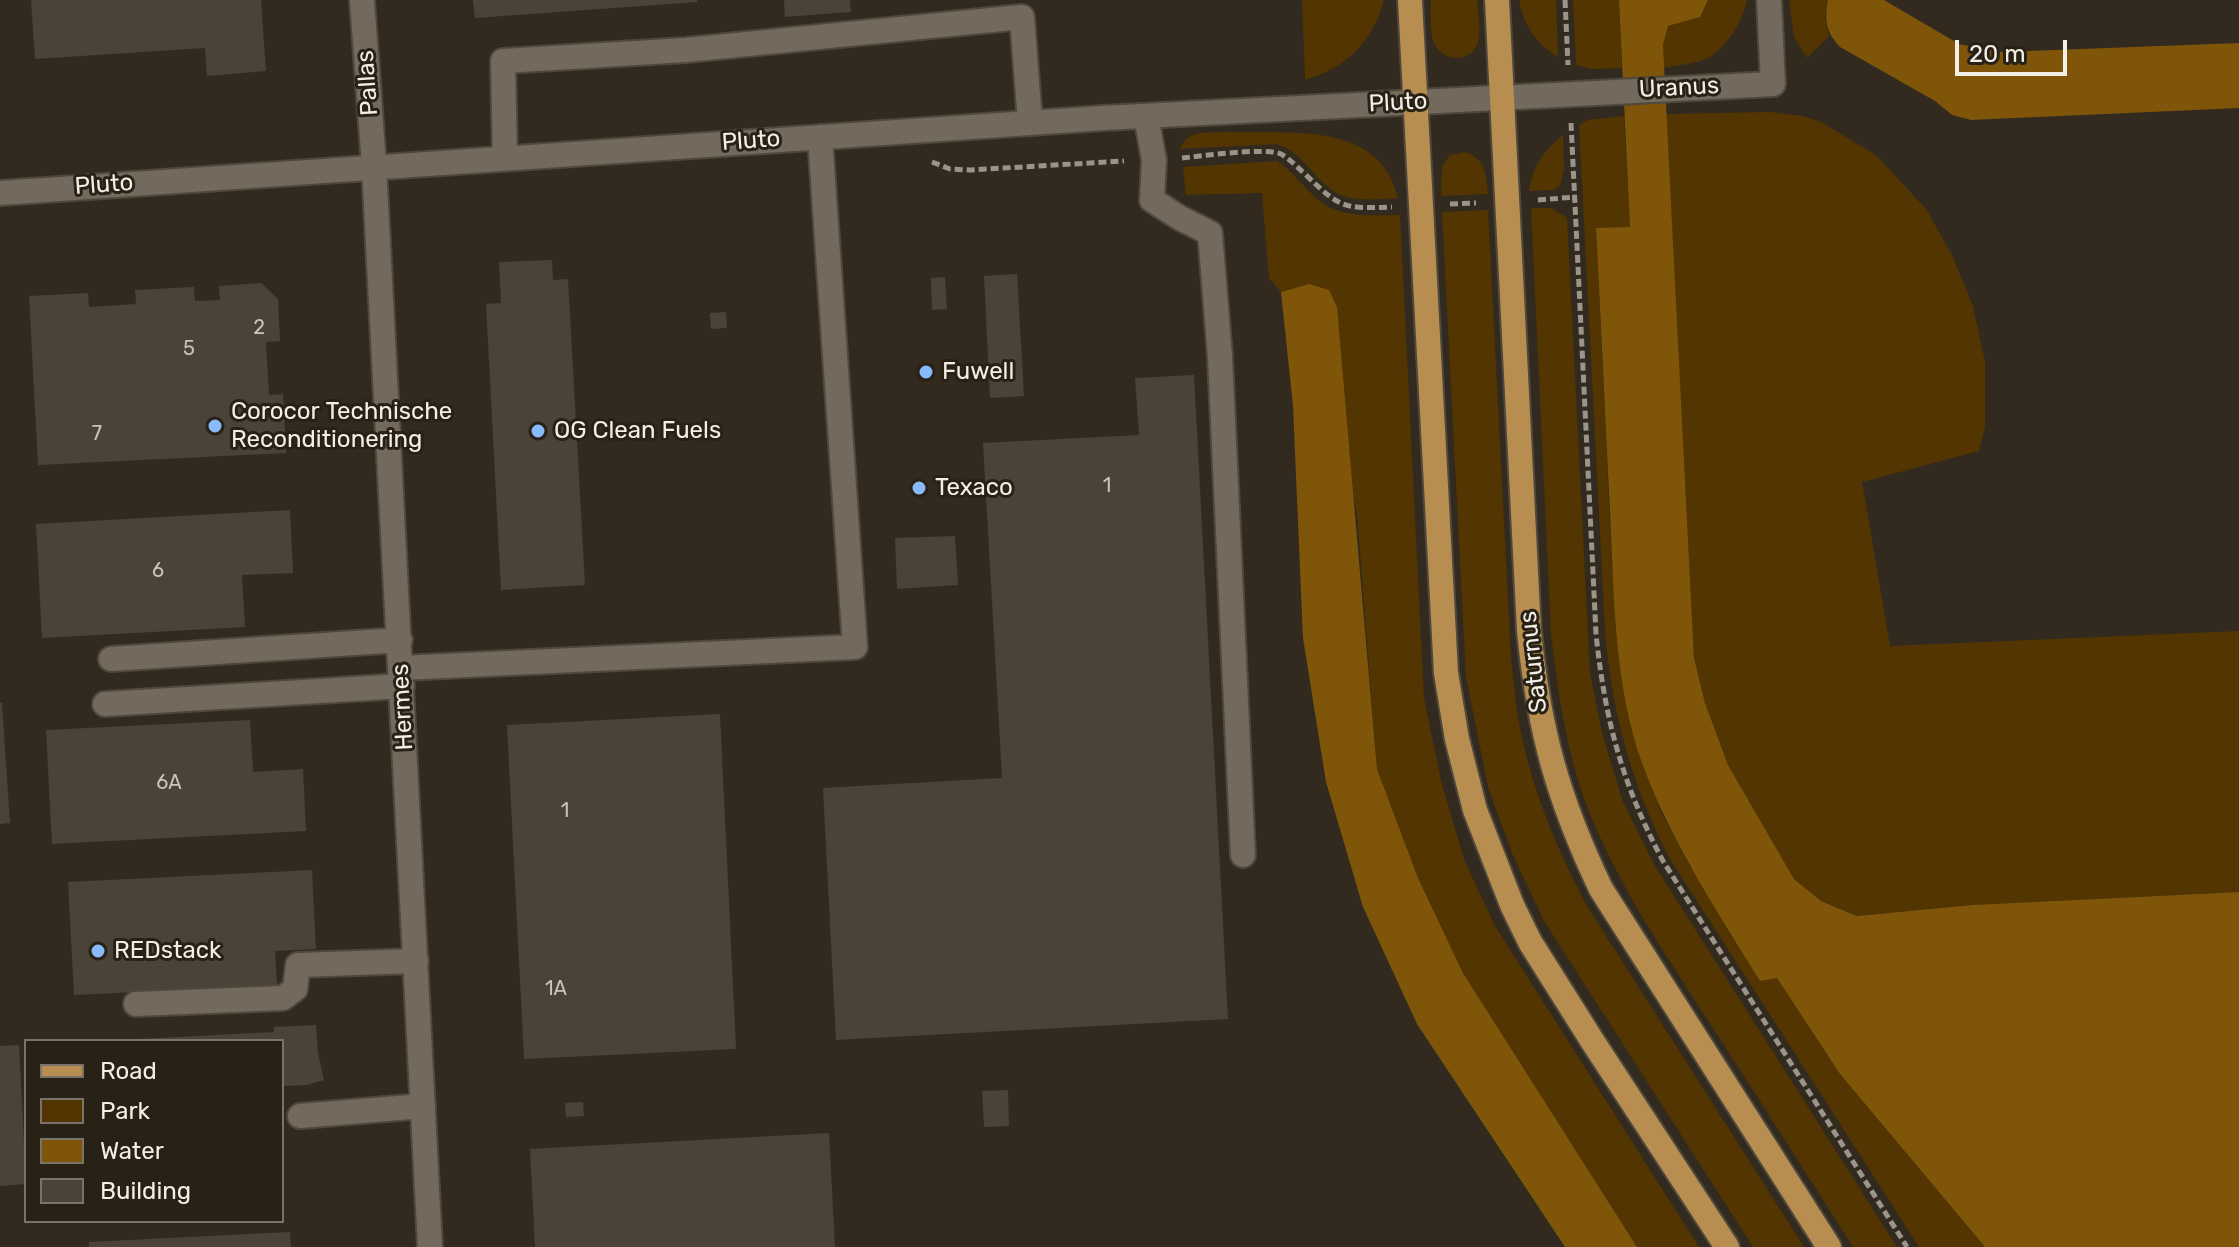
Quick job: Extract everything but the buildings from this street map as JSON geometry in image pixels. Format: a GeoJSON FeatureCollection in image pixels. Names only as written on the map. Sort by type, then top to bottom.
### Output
{"type":"FeatureCollection","features":[{"type":"Feature","properties":{"kind":"main road"},"geometry":{"type":"LineString","coordinates":[[1410,0],[1446,673],[1457,739],[1475,810],[1497,871],[1530,942],[1727,1247]]}},
{"type":"Feature","properties":{"kind":"main road","name":"Saturnus"},"geometry":{"type":"LineString","coordinates":[[1497,0],[1529,631],[1537,698],[1552,768],[1572,824],[1601,889],[1829,1247]]}},
{"type":"Feature","properties":{"kind":"street","name":"Pallas"},"geometry":{"type":"LineString","coordinates":[[362,0],[374,166]]}},
{"type":"Feature","properties":{"kind":"street","name":"Uranus"},"geometry":{"type":"LineString","coordinates":[[1502,98],[1773,84],[1769,0]]}},
{"type":"Feature","properties":{"kind":"street"},"geometry":{"type":"LineString","coordinates":[[505,158],[503,61],[686,50],[1022,17],[1030,122]]}},
{"type":"Feature","properties":{"kind":"street","name":"Pluto"},"geometry":{"type":"LineString","coordinates":[[0,193],[1030,122],[1502,98]]}},
{"type":"Feature","properties":{"kind":"street"},"geometry":{"type":"LineString","coordinates":[[1146,116],[1154,160],[1152,200],[1210,233],[1220,357],[1243,855]]}},
{"type":"Feature","properties":{"kind":"street"},"geometry":{"type":"LineString","coordinates":[[105,704],[401,677],[855,647],[820,137]]}},
{"type":"Feature","properties":{"kind":"street","name":"Hermes"},"geometry":{"type":"LineString","coordinates":[[374,166],[430,1247]]}},
{"type":"Feature","properties":{"kind":"street"},"geometry":{"type":"LineString","coordinates":[[111,659],[400,640]]}},
{"type":"Feature","properties":{"kind":"street"},"geometry":{"type":"LineString","coordinates":[[136,1004],[283,998],[295,989],[298,965],[416,961]]}},
{"type":"Feature","properties":{"kind":"street"},"geometry":{"type":"LineString","coordinates":[[300,1116],[423,1106]]}},
{"type":"Feature","properties":{"kind":"path"},"geometry":{"type":"LineString","coordinates":[[1565,0],[1568,61]]}},
{"type":"Feature","properties":{"kind":"path"},"geometry":{"type":"LineString","coordinates":[[1571,130],[1596,634],[1601,686],[1618,761],[1648,834],[1663,861],[1907,1247]]}},
{"type":"Feature","properties":{"kind":"path"},"geometry":{"type":"LineString","coordinates":[[1530,200],[1575,197]]}},
{"type":"Feature","properties":{"kind":"path"},"geometry":{"type":"LineString","coordinates":[[1442,204],[1486,202]]}},
{"type":"Feature","properties":{"kind":"green space"},"geometry":{"type":"Polygon","coordinates":[[[1302,0],[1384,0],[1373,29],[1356,51],[1333,68],[1305,80],[1302,0]]]}},
{"type":"Feature","properties":{"kind":"green space"},"geometry":{"type":"Polygon","coordinates":[[[1431,0],[1477,0],[1478,40],[1469,55],[1450,57],[1435,45],[1431,29],[1431,0]]]}},
{"type":"Feature","properties":{"kind":"green space"},"geometry":{"type":"Polygon","coordinates":[[[1519,0],[1556,0],[1558,57],[1532,33],[1519,0]]]}},
{"type":"Feature","properties":{"kind":"green space"},"geometry":{"type":"Polygon","coordinates":[[[1573,0],[1619,0],[1622,68],[1592,69],[1576,65],[1573,0]]]}},
{"type":"Feature","properties":{"kind":"green space"},"geometry":{"type":"Polygon","coordinates":[[[1708,0],[1747,0],[1733,33],[1715,53],[1698,62],[1664,68],[1663,45],[1668,26],[1700,17],[1708,0]]]}},
{"type":"Feature","properties":{"kind":"green space"},"geometry":{"type":"Polygon","coordinates":[[[1789,0],[1828,0],[1825,17],[1829,36],[1807,58],[1794,37],[1789,0]]]}},
{"type":"Feature","properties":{"kind":"green space"},"geometry":{"type":"Polygon","coordinates":[[[1770,112],[1803,116],[1821,122],[1876,155],[1926,209],[1951,253],[1973,306],[1985,362],[1985,427],[1979,451],[1862,482],[1890,646],[2239,631],[2239,892],[1972,905],[1858,916],[1821,901],[1794,879],[1728,765],[1705,703],[1694,658],[1666,114],[1770,112]]]}},
{"type":"Feature","properties":{"kind":"green space"},"geometry":{"type":"Polygon","coordinates":[[[1624,116],[1630,227],[1596,229],[1612,566],[1627,706],[1661,812],[1760,981],[1777,977],[1840,1074],[1985,1247],[1919,1247],[1670,859],[1645,805],[1626,749],[1613,691],[1605,631],[1579,125],[1588,120],[1624,116]]]}},
{"type":"Feature","properties":{"kind":"green space"},"geometry":{"type":"Polygon","coordinates":[[[1207,132],[1304,133],[1352,143],[1372,155],[1388,173],[1398,198],[1362,199],[1341,195],[1295,154],[1276,144],[1180,149],[1188,138],[1207,132]]]}},
{"type":"Feature","properties":{"kind":"green space"},"geometry":{"type":"Polygon","coordinates":[[[1563,135],[1564,169],[1560,186],[1554,190],[1529,191],[1540,159],[1563,135]]]}},
{"type":"Feature","properties":{"kind":"green space"},"geometry":{"type":"Polygon","coordinates":[[[1465,152],[1481,163],[1488,194],[1441,196],[1442,166],[1450,155],[1465,152]]]}},
{"type":"Feature","properties":{"kind":"green space"},"geometry":{"type":"Polygon","coordinates":[[[1277,161],[1315,197],[1334,209],[1366,215],[1400,215],[1424,698],[1442,785],[1465,862],[1495,926],[1699,1247],[1637,1247],[1463,973],[1418,878],[1377,769],[1357,514],[1309,284],[1281,292],[1269,278],[1262,193],[1186,195],[1183,167],[1277,161]]]}},
{"type":"Feature","properties":{"kind":"green space"},"geometry":{"type":"Polygon","coordinates":[[[1531,208],[1551,208],[1567,218],[1590,673],[1602,733],[1623,802],[1655,866],[1897,1247],[1853,1247],[1642,917],[1612,863],[1587,806],[1568,742],[1551,634],[1531,208]]]}},
{"type":"Feature","properties":{"kind":"green space"},"geometry":{"type":"Polygon","coordinates":[[[1488,210],[1511,659],[1526,756],[1557,843],[1587,906],[1804,1247],[1753,1247],[1544,921],[1512,853],[1488,787],[1466,677],[1442,212],[1488,210]]]}},
{"type":"Feature","properties":{"kind":"water"},"geometry":{"type":"Polygon","coordinates":[[[1619,0],[1708,0],[1700,17],[1668,26],[1663,45],[1694,658],[1705,703],[1728,765],[1794,879],[1821,901],[1857,916],[1972,905],[2239,892],[2239,1247],[1985,1247],[1840,1074],[1777,978],[1760,981],[1667,821],[1642,763],[1633,733],[1621,671],[1614,607],[1596,228],[1630,227],[1619,0]]]}},
{"type":"Feature","properties":{"kind":"water"},"geometry":{"type":"Polygon","coordinates":[[[1828,0],[1884,0],[1959,44],[2002,52],[2239,43],[2239,108],[1971,120],[1952,115],[1935,101],[1840,47],[1827,25],[1828,0]]]}},
{"type":"Feature","properties":{"kind":"water"},"geometry":{"type":"Polygon","coordinates":[[[1309,284],[1329,290],[1337,307],[1377,769],[1418,878],[1463,973],[1637,1247],[1565,1247],[1417,1024],[1363,907],[1326,782],[1303,638],[1293,406],[1281,292],[1309,284]]]}},
{"type":"Feature","properties":{"kind":"place","name":"Fuwell"},"geometry":{"type":"Point","coordinates":[926,372]}},
{"type":"Feature","properties":{"kind":"place","name":"Corocor Technische Reconditionering"},"geometry":{"type":"Point","coordinates":[215,426]}},
{"type":"Feature","properties":{"kind":"place","name":"OG Clean Fuels"},"geometry":{"type":"Point","coordinates":[538,431]}},
{"type":"Feature","properties":{"kind":"place","name":"Texaco"},"geometry":{"type":"Point","coordinates":[919,488]}},
{"type":"Feature","properties":{"kind":"place","name":"REDstack"},"geometry":{"type":"Point","coordinates":[98,951]}}]}
